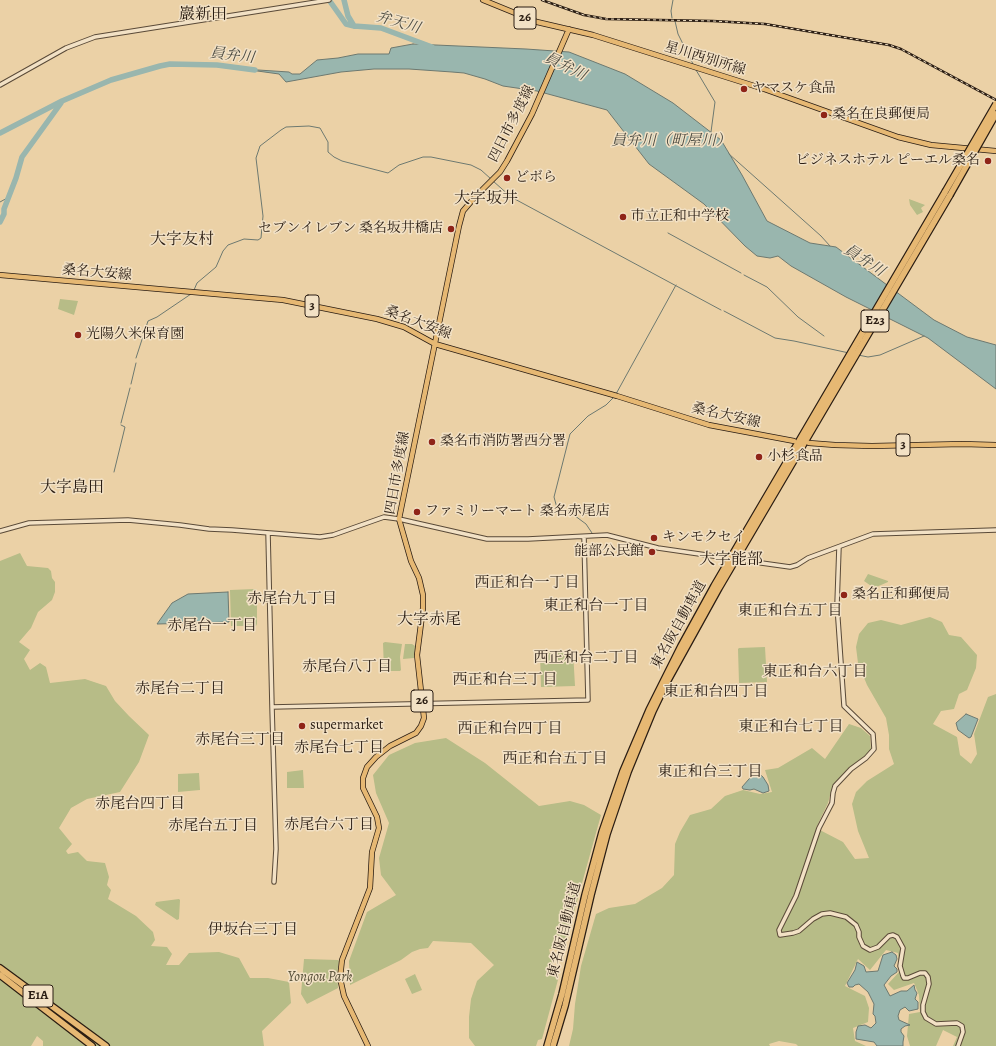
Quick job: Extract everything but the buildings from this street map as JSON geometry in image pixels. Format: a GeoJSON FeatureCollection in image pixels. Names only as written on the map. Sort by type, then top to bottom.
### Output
{"type":"FeatureCollection","features":[{"type":"Feature","properties":{"kind":"highway","name":"東名阪自動車道"},"geometry":{"type":"LineString","coordinates":[[948,193],[996,104]]}},
{"type":"Feature","properties":{"kind":"highway","name":"東名阪自動車道"},"geometry":{"type":"LineString","coordinates":[[546,1046],[554,1022],[594,862],[613,800],[637,736],[663,680],[707,599],[996,114]]}},
{"type":"Feature","properties":{"kind":"highway","name":"東名阪自動車道"},"geometry":{"type":"LineString","coordinates":[[553,1046],[565,1006],[607,834],[622,786],[642,737],[667,682],[711,602],[847,365]]}},
{"type":"Feature","properties":{"kind":"highway","name":"E1A"},"geometry":{"type":"LineString","coordinates":[[0,968],[106,1046]]}},
{"type":"Feature","properties":{"kind":"highway","name":"E1A"},"geometry":{"type":"LineString","coordinates":[[0,975],[92,1046]]}},
{"type":"Feature","properties":{"kind":"highway"},"geometry":{"type":"LineString","coordinates":[[557,1046],[565,1006]]}},
{"type":"Feature","properties":{"kind":"main road","name":"26"},"geometry":{"type":"LineString","coordinates":[[484,0],[537,22],[568,30]]}},
{"type":"Feature","properties":{"kind":"main road","name":"四日市多度線"},"geometry":{"type":"LineString","coordinates":[[368,1046],[344,996],[340,978],[342,960],[370,888],[372,852],[378,828],[377,818],[364,790],[363,778],[368,767],[379,754],[390,746],[412,736],[419,729],[424,718],[417,655],[423,608],[423,595],[411,561],[399,519],[461,218],[466,206],[500,172],[507,160],[532,114],[568,30]]}},
{"type":"Feature","properties":{"kind":"main road","name":"星川西別所線"},"geometry":{"type":"LineString","coordinates":[[568,30],[593,35],[747,84],[912,141],[951,147],[996,151]]}},
{"type":"Feature","properties":{"kind":"main road","name":"桑名大安線"},"geometry":{"type":"LineString","coordinates":[[0,275],[283,300],[392,322],[435,344],[709,425],[794,441]]}},
{"type":"Feature","properties":{"kind":"main road","name":"3"},"geometry":{"type":"LineString","coordinates":[[809,442],[835,445],[872,446],[963,444],[996,445]]}},
{"type":"Feature","properties":{"kind":"street"},"geometry":{"type":"LineString","coordinates":[[0,85],[66,48],[94,37],[329,0]]}},
{"type":"Feature","properties":{"kind":"street"},"geometry":{"type":"LineString","coordinates":[[0,531],[30,523],[128,520],[209,529],[309,537],[333,535],[384,517],[487,539],[608,536],[658,548],[727,558]]}},
{"type":"Feature","properties":{"kind":"street"},"geometry":{"type":"LineString","coordinates":[[740,560],[790,567],[873,534],[996,530]]}},
{"type":"Feature","properties":{"kind":"street"},"geometry":{"type":"LineString","coordinates":[[268,533],[276,849],[274,882]]}},
{"type":"Feature","properties":{"kind":"street"},"geometry":{"type":"LineString","coordinates":[[272,707],[588,700],[584,537]]}},
{"type":"Feature","properties":{"kind":"street"},"geometry":{"type":"LineString","coordinates":[[839,547],[837,605],[844,706],[873,734],[874,749],[870,755],[852,769],[835,786],[832,803],[819,828],[796,896],[779,930],[780,935],[800,931],[813,919],[822,914],[830,913],[846,917],[856,925],[860,932],[859,937],[866,949],[874,949],[889,936],[893,935],[898,937],[903,948],[900,971],[904,978],[925,973],[928,977],[929,984],[923,1004],[923,1012],[926,1018],[936,1024],[957,1023],[962,1026],[963,1032],[958,1046]]}},
{"type":"Feature","properties":{"kind":"green space"},"geometry":{"type":"Polygon","coordinates":[[[909,199],[925,205],[921,208],[923,212],[917,215],[910,205],[909,199]]]}},
{"type":"Feature","properties":{"kind":"green space"},"geometry":{"type":"Polygon","coordinates":[[[60,299],[78,301],[74,315],[58,309],[60,299]]]}},
{"type":"Feature","properties":{"kind":"green space"},"geometry":{"type":"Polygon","coordinates":[[[20,553],[27,566],[48,568],[51,571],[52,578],[55,582],[55,592],[52,600],[38,612],[31,628],[19,642],[30,650],[24,659],[30,670],[40,663],[46,667],[50,683],[85,679],[106,686],[115,701],[149,735],[139,762],[120,792],[87,799],[71,808],[59,828],[72,844],[66,851],[68,854],[78,852],[87,861],[105,863],[109,877],[107,885],[111,890],[108,899],[136,916],[153,932],[155,940],[151,946],[167,947],[172,954],[166,965],[179,965],[189,953],[219,952],[239,958],[250,978],[268,978],[289,982],[291,1003],[262,1031],[264,1046],[43,1046],[43,1041],[37,1036],[31,1046],[0,1046],[0,561],[20,553]]]}},
{"type":"Feature","properties":{"kind":"green space"},"geometry":{"type":"Polygon","coordinates":[[[868,574],[888,582],[874,588],[864,581],[868,574]]]}},
{"type":"Feature","properties":{"kind":"green space"},"geometry":{"type":"Polygon","coordinates":[[[230,590],[257,590],[256,626],[231,626],[230,590]]]}},
{"type":"Feature","properties":{"kind":"green space"},"geometry":{"type":"Polygon","coordinates":[[[930,617],[942,622],[949,635],[961,637],[977,655],[976,668],[967,690],[959,694],[954,709],[941,711],[933,724],[957,737],[960,755],[971,764],[977,754],[974,734],[988,697],[996,694],[996,1046],[953,1046],[957,1037],[943,1030],[936,1046],[910,1046],[907,1036],[909,1014],[920,1012],[919,995],[914,983],[894,990],[888,984],[899,972],[898,953],[886,950],[870,970],[858,959],[845,986],[865,996],[869,1008],[868,1022],[853,1028],[855,1041],[866,1046],[798,1046],[796,1044],[779,1041],[769,1044],[770,1046],[569,1046],[573,1029],[581,966],[596,914],[609,908],[635,904],[662,888],[674,875],[675,844],[690,815],[711,809],[725,796],[743,790],[760,794],[772,792],[765,770],[778,768],[812,748],[825,759],[849,724],[861,728],[870,736],[871,751],[849,768],[832,788],[828,803],[816,828],[843,842],[855,859],[869,858],[858,831],[852,804],[856,792],[867,781],[894,764],[889,749],[889,735],[886,718],[867,685],[858,663],[856,647],[859,634],[868,623],[881,620],[901,625],[930,617]]]}},
{"type":"Feature","properties":{"kind":"green space"},"geometry":{"type":"Polygon","coordinates":[[[383,643],[402,644],[400,671],[384,670],[383,643]]]}},
{"type":"Feature","properties":{"kind":"green space"},"geometry":{"type":"Polygon","coordinates":[[[405,644],[412,644],[415,646],[414,658],[403,659],[405,644]]]}},
{"type":"Feature","properties":{"kind":"green space"},"geometry":{"type":"Polygon","coordinates":[[[765,647],[767,682],[739,683],[738,649],[765,647]]]}},
{"type":"Feature","properties":{"kind":"green space"},"geometry":{"type":"Polygon","coordinates":[[[573,651],[575,686],[541,687],[540,653],[573,651]]]}},
{"type":"Feature","properties":{"kind":"green space"},"geometry":{"type":"Polygon","coordinates":[[[446,738],[485,763],[539,806],[570,801],[584,805],[601,815],[564,948],[549,949],[552,963],[559,976],[542,1039],[538,1040],[536,1046],[475,1046],[469,1038],[471,999],[477,981],[494,965],[471,943],[433,941],[428,948],[412,952],[401,960],[350,985],[349,961],[367,912],[396,895],[381,875],[379,858],[389,823],[376,793],[373,775],[389,755],[415,743],[446,738]]]}},
{"type":"Feature","properties":{"kind":"green space"},"geometry":{"type":"Polygon","coordinates":[[[303,770],[304,788],[287,788],[287,772],[303,770]]]}},
{"type":"Feature","properties":{"kind":"green space"},"geometry":{"type":"Polygon","coordinates":[[[199,773],[200,790],[178,792],[178,774],[199,773]]]}},
{"type":"Feature","properties":{"kind":"green space"},"geometry":{"type":"Polygon","coordinates":[[[179,899],[179,919],[177,920],[155,905],[156,902],[179,899]]]}},
{"type":"Feature","properties":{"kind":"green space","name":"Yongou Park"},"geometry":{"type":"Polygon","coordinates":[[[304,959],[339,961],[337,974],[338,988],[307,1004],[301,994],[304,959]]]}},
{"type":"Feature","properties":{"kind":"green space"},"geometry":{"type":"Polygon","coordinates":[[[415,974],[422,990],[412,994],[405,979],[415,974]]]}},
{"type":"Feature","properties":{"kind":"water","name":"員弁川（町屋川）"},"geometry":{"type":"Polygon","coordinates":[[[413,44],[569,52],[625,74],[673,103],[721,140],[767,221],[810,243],[836,247],[934,320],[967,337],[996,345],[996,389],[928,338],[846,297],[791,266],[778,256],[770,258],[757,256],[745,246],[704,204],[649,164],[607,110],[537,91],[503,86],[464,73],[409,69],[374,69],[341,72],[286,82],[279,74],[243,69],[300,74],[317,60],[358,54],[389,54],[391,48],[413,44]]]}},
{"type":"Feature","properties":{"kind":"water"},"geometry":{"type":"Polygon","coordinates":[[[228,592],[229,622],[157,624],[172,603],[188,594],[228,592]]]}},
{"type":"Feature","properties":{"kind":"water"},"geometry":{"type":"Polygon","coordinates":[[[966,714],[978,719],[971,737],[969,738],[958,730],[956,723],[966,714]]]}},
{"type":"Feature","properties":{"kind":"water"},"geometry":{"type":"Polygon","coordinates":[[[756,771],[763,777],[768,785],[769,791],[763,793],[754,789],[743,789],[742,787],[756,771]]]}},
{"type":"Feature","properties":{"kind":"water"},"geometry":{"type":"Polygon","coordinates":[[[892,952],[896,955],[897,959],[894,966],[897,969],[897,972],[891,976],[884,985],[890,996],[901,991],[907,991],[914,985],[917,993],[915,999],[918,1002],[918,1009],[909,1011],[905,1007],[900,1010],[898,1016],[899,1020],[910,1025],[901,1029],[904,1036],[903,1046],[877,1046],[874,1042],[856,1039],[858,1026],[865,1025],[871,1028],[876,1023],[875,1016],[873,1014],[874,1004],[868,992],[859,984],[849,987],[847,983],[855,970],[857,962],[864,966],[866,972],[878,971],[883,955],[892,952]]]}},
{"type":"Feature","properties":{"kind":"waterway","name":"弁天川"},"geometry":{"type":"LineString","coordinates":[[329,0],[346,24],[381,28],[432,47]]}},
{"type":"Feature","properties":{"kind":"waterway"},"geometry":{"type":"LineString","coordinates":[[344,0],[348,16],[354,26]]}},
{"type":"Feature","properties":{"kind":"waterway"},"geometry":{"type":"LineString","coordinates":[[672,18],[671,11],[673,0]]}},
{"type":"Feature","properties":{"kind":"waterway"},"geometry":{"type":"LineString","coordinates":[[675,21],[678,34],[693,64]]}},
{"type":"Feature","properties":{"kind":"waterway","name":"員弁川"},"geometry":{"type":"LineString","coordinates":[[0,133],[62,101],[111,80],[160,66],[170,64],[217,65],[255,70]]}},
{"type":"Feature","properties":{"kind":"waterway"},"geometry":{"type":"LineString","coordinates":[[696,70],[715,102],[711,132]]}},
{"type":"Feature","properties":{"kind":"waterway"},"geometry":{"type":"LineString","coordinates":[[0,222],[4,214],[4,209],[22,157],[61,103]]}},
{"type":"Feature","properties":{"kind":"waterway"},"geometry":{"type":"LineString","coordinates":[[194,290],[197,283],[216,267],[223,251],[228,245],[244,239],[258,240],[261,238],[263,216],[256,158],[260,146],[286,127],[309,126],[320,128],[328,142],[328,152],[334,157],[342,161],[388,173],[399,165],[423,157],[431,157],[471,165],[481,170],[491,179]]}},
{"type":"Feature","properties":{"kind":"waterway"},"geometry":{"type":"LineString","coordinates":[[729,154],[821,236],[830,246]]}},
{"type":"Feature","properties":{"kind":"waterway"},"geometry":{"type":"LineString","coordinates":[[493,181],[511,197],[721,310]]}},
{"type":"Feature","properties":{"kind":"waterway"},"geometry":{"type":"LineString","coordinates":[[0,202],[9,197]]}},
{"type":"Feature","properties":{"kind":"waterway"},"geometry":{"type":"LineString","coordinates":[[668,233],[741,273]]}},
{"type":"Feature","properties":{"kind":"waterway"},"geometry":{"type":"LineString","coordinates":[[744,275],[767,287],[798,317],[824,336]]}},
{"type":"Feature","properties":{"kind":"waterway"},"geometry":{"type":"LineString","coordinates":[[616,394],[676,285]]}},
{"type":"Feature","properties":{"kind":"waterway"},"geometry":{"type":"LineString","coordinates":[[136,358],[148,321],[157,317],[191,294]]}},
{"type":"Feature","properties":{"kind":"waterway"},"geometry":{"type":"LineString","coordinates":[[724,311],[775,338],[849,353]]}},
{"type":"Feature","properties":{"kind":"waterway"},"geometry":{"type":"LineString","coordinates":[[858,355],[868,357],[880,355],[924,336]]}},
{"type":"Feature","properties":{"kind":"waterway"},"geometry":{"type":"LineString","coordinates":[[131,384],[136,363]]}},
{"type":"Feature","properties":{"kind":"waterway"},"geometry":{"type":"LineString","coordinates":[[121,423],[130,388]]}},
{"type":"Feature","properties":{"kind":"waterway"},"geometry":{"type":"LineString","coordinates":[[592,533],[586,524],[567,510],[557,508],[554,497],[570,434],[588,416],[606,405],[614,397]]}},
{"type":"Feature","properties":{"kind":"waterway"},"geometry":{"type":"LineString","coordinates":[[114,472],[125,427],[121,425]]}},
{"type":"Feature","properties":{"kind":"railway"},"geometry":{"type":"LineString","coordinates":[[542,0],[584,15],[606,19],[713,21],[765,24],[889,45],[901,49],[996,100]]}},
{"type":"Feature","properties":{"kind":"place","name":"ヤマスケ食品"},"geometry":{"type":"Point","coordinates":[744,89]}},
{"type":"Feature","properties":{"kind":"place","name":"桑名在良郵便局"},"geometry":{"type":"Point","coordinates":[824,115]}},
{"type":"Feature","properties":{"kind":"place","name":"ビジネスホテル ピーエル桑名"},"geometry":{"type":"Point","coordinates":[988,161]}},
{"type":"Feature","properties":{"kind":"place","name":"どボら"},"geometry":{"type":"Point","coordinates":[507,178]}},
{"type":"Feature","properties":{"kind":"place","name":"市立正和中学校"},"geometry":{"type":"Point","coordinates":[623,217]}},
{"type":"Feature","properties":{"kind":"place","name":"セブンイレブン 桑名坂井橋店"},"geometry":{"type":"Point","coordinates":[451,229]}},
{"type":"Feature","properties":{"kind":"place","name":"光陽久米保育園"},"geometry":{"type":"Point","coordinates":[78,335]}},
{"type":"Feature","properties":{"kind":"place","name":"桑名市消防署西分署"},"geometry":{"type":"Point","coordinates":[432,442]}},
{"type":"Feature","properties":{"kind":"place","name":"小杉食品"},"geometry":{"type":"Point","coordinates":[759,457]}},
{"type":"Feature","properties":{"kind":"place","name":"ファミリーマート 桑名赤尾店"},"geometry":{"type":"Point","coordinates":[417,512]}},
{"type":"Feature","properties":{"kind":"place","name":"キンモクセイ"},"geometry":{"type":"Point","coordinates":[654,538]}},
{"type":"Feature","properties":{"kind":"place","name":"能部公民館"},"geometry":{"type":"Point","coordinates":[652,552]}},
{"type":"Feature","properties":{"kind":"place","name":"桑名正和郵便局"},"geometry":{"type":"Point","coordinates":[844,595]}},
{"type":"Feature","properties":{"kind":"place","name":"supermarket"},"geometry":{"type":"Point","coordinates":[302,726]}},
{"type":"Feature","properties":{"kind":"district","name":"巖新田"},"geometry":{"type":"Point","coordinates":[203,15]}},
{"type":"Feature","properties":{"kind":"district","name":"大字坂井"},"geometry":{"type":"Point","coordinates":[486,199]}},
{"type":"Feature","properties":{"kind":"district","name":"大字友村"},"geometry":{"type":"Point","coordinates":[182,240]}},
{"type":"Feature","properties":{"kind":"district","name":"大字島田"},"geometry":{"type":"Point","coordinates":[72,488]}},
{"type":"Feature","properties":{"kind":"district","name":"大字能部"},"geometry":{"type":"Point","coordinates":[731,560]}},
{"type":"Feature","properties":{"kind":"district","name":"西正和台一丁目"},"geometry":{"type":"Point","coordinates":[527,583]}},
{"type":"Feature","properties":{"kind":"district","name":"赤尾台九丁目"},"geometry":{"type":"Point","coordinates":[292,599]}},
{"type":"Feature","properties":{"kind":"district","name":"東正和台一丁目"},"geometry":{"type":"Point","coordinates":[596,606]}},
{"type":"Feature","properties":{"kind":"district","name":"東正和台五丁目"},"geometry":{"type":"Point","coordinates":[790,611]}},
{"type":"Feature","properties":{"kind":"district","name":"大字赤尾"},"geometry":{"type":"Point","coordinates":[429,620]}},
{"type":"Feature","properties":{"kind":"district","name":"赤尾台一丁目"},"geometry":{"type":"Point","coordinates":[212,626]}},
{"type":"Feature","properties":{"kind":"district","name":"西正和台二丁目"},"geometry":{"type":"Point","coordinates":[586,658]}},
{"type":"Feature","properties":{"kind":"district","name":"赤尾台八丁目"},"geometry":{"type":"Point","coordinates":[347,667]}},
{"type":"Feature","properties":{"kind":"district","name":"東正和台六丁目"},"geometry":{"type":"Point","coordinates":[815,672]}},
{"type":"Feature","properties":{"kind":"district","name":"西正和台三丁目"},"geometry":{"type":"Point","coordinates":[505,680]}},
{"type":"Feature","properties":{"kind":"district","name":"赤尾台二丁目"},"geometry":{"type":"Point","coordinates":[180,689]}},
{"type":"Feature","properties":{"kind":"district","name":"東正和台四丁目"},"geometry":{"type":"Point","coordinates":[716,692]}},
{"type":"Feature","properties":{"kind":"district","name":"東正和台七丁目"},"geometry":{"type":"Point","coordinates":[791,727]}},
{"type":"Feature","properties":{"kind":"district","name":"西正和台四丁目"},"geometry":{"type":"Point","coordinates":[510,729]}},
{"type":"Feature","properties":{"kind":"district","name":"赤尾台三丁目"},"geometry":{"type":"Point","coordinates":[240,740]}},
{"type":"Feature","properties":{"kind":"district","name":"赤尾台七丁目"},"geometry":{"type":"Point","coordinates":[339,748]}},
{"type":"Feature","properties":{"kind":"district","name":"西正和台五丁目"},"geometry":{"type":"Point","coordinates":[555,759]}},
{"type":"Feature","properties":{"kind":"district","name":"東正和台三丁目"},"geometry":{"type":"Point","coordinates":[710,772]}},
{"type":"Feature","properties":{"kind":"district","name":"赤尾台四丁目"},"geometry":{"type":"Point","coordinates":[140,804]}},
{"type":"Feature","properties":{"kind":"district","name":"赤尾台六丁目"},"geometry":{"type":"Point","coordinates":[329,825]}},
{"type":"Feature","properties":{"kind":"district","name":"赤尾台五丁目"},"geometry":{"type":"Point","coordinates":[213,826]}},
{"type":"Feature","properties":{"kind":"district","name":"伊坂台三丁目"},"geometry":{"type":"Point","coordinates":[253,930]}}]}
